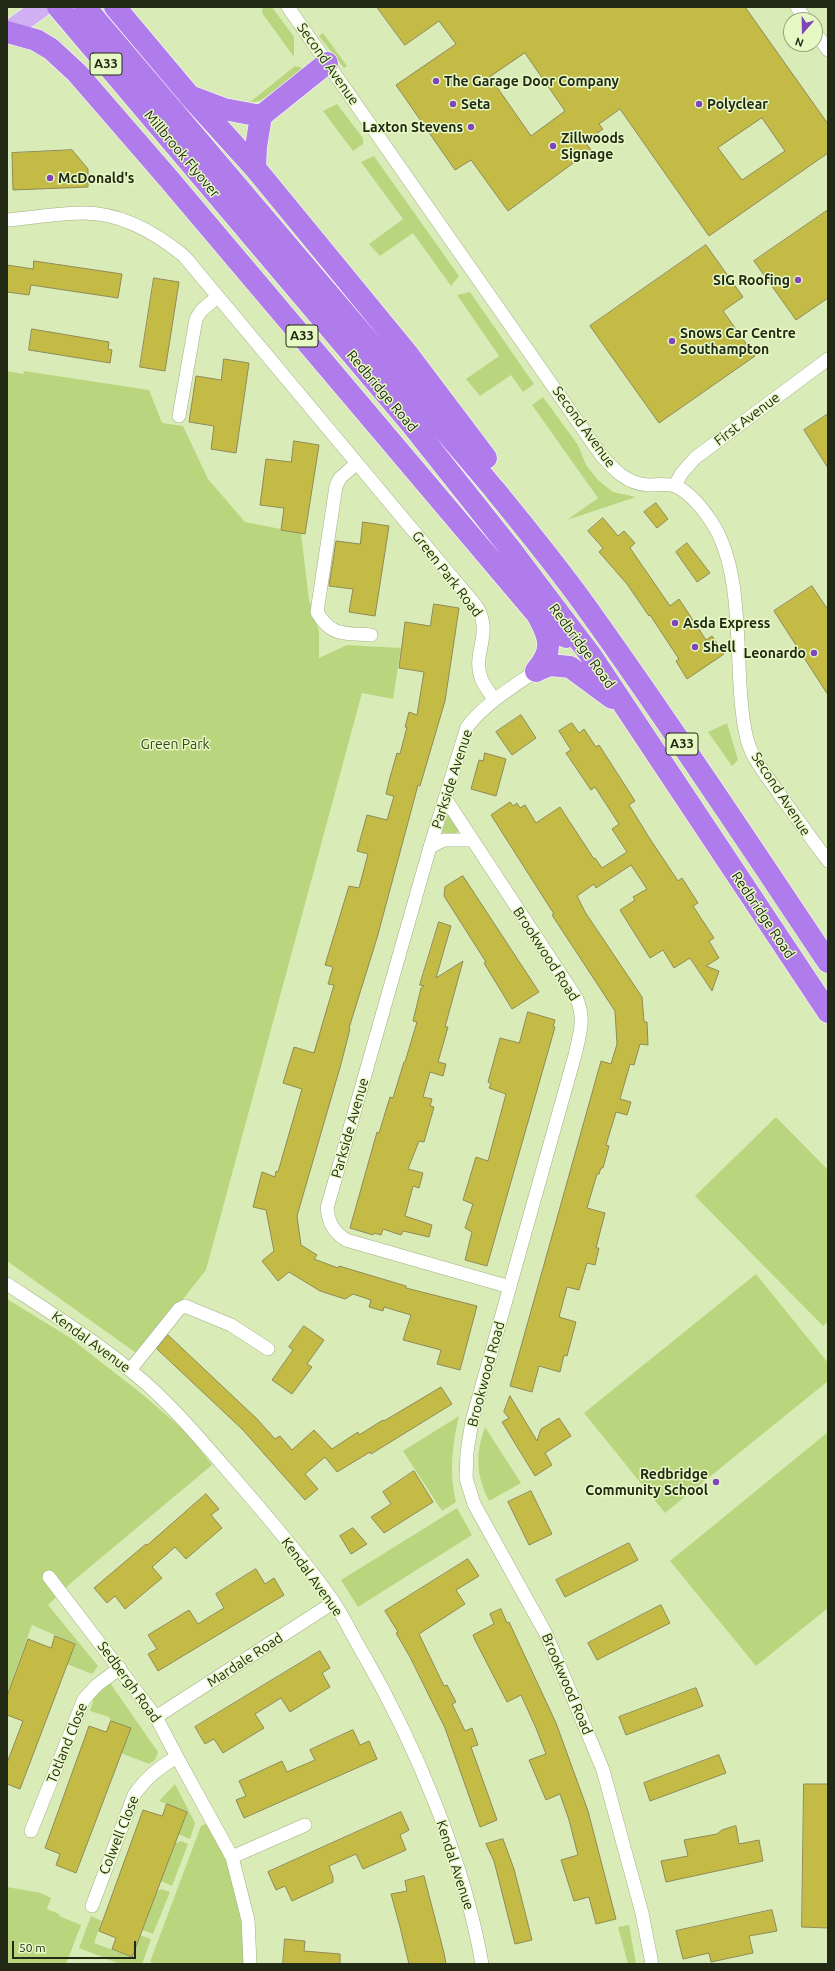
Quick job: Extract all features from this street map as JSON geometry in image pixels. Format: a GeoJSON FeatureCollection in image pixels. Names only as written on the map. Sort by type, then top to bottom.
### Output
{"type":"FeatureCollection","features":[{"type":"Feature","properties":{"kind":"highway","name":"Millbrook Flyover"},"geometry":{"type":"LineString","coordinates":[[58,7],[162,115],[314,293]]}},
{"type":"Feature","properties":{"kind":"highway","name":"Millbrook Flyover"},"geometry":{"type":"LineString","coordinates":[[84,7],[162,115]]}},
{"type":"Feature","properties":{"kind":"highway","name":"A33"},"geometry":{"type":"LineString","coordinates":[[115,7],[189,95],[255,168],[406,352],[497,473],[529,532]]}},
{"type":"Feature","properties":{"kind":"highway","name":"A33"},"geometry":{"type":"LineString","coordinates":[[7,32],[36,40],[51,49],[82,79],[173,184],[535,612],[592,658]]}},
{"type":"Feature","properties":{"kind":"highway"},"geometry":{"type":"LineString","coordinates":[[255,168],[256,147],[261,116],[327,63]]}},
{"type":"Feature","properties":{"kind":"highway"},"geometry":{"type":"LineString","coordinates":[[189,95],[224,109],[261,116]]}},
{"type":"Feature","properties":{"kind":"highway","name":"Redbridge Road"},"geometry":{"type":"LineString","coordinates":[[314,293],[494,489],[529,532],[593,616],[662,714],[828,962]]}},
{"type":"Feature","properties":{"kind":"highway","name":"Redbridge Road"},"geometry":{"type":"LineString","coordinates":[[314,293],[431,449],[508,546],[592,658],[828,1012]]}},
{"type":"Feature","properties":{"kind":"highway"},"geometry":{"type":"LineString","coordinates":[[535,612],[549,641],[545,658],[536,671]]}},
{"type":"Feature","properties":{"kind":"highway"},"geometry":{"type":"LineString","coordinates":[[536,671],[550,665],[570,667],[627,710]]}},
{"type":"Feature","properties":{"kind":"main road"},"geometry":{"type":"LineString","coordinates":[[7,32],[42,7]]}},
{"type":"Feature","properties":{"kind":"street","name":"Second Avenue"},"geometry":{"type":"LineString","coordinates":[[288,7],[601,455],[613,469],[629,480],[646,485],[662,484],[675,486],[693,498],[712,522],[725,550],[732,576],[736,615],[739,687],[746,736],[758,764],[828,861]]}},
{"type":"Feature","properties":{"kind":"street","name":"Green Park Road"},"geometry":{"type":"LineString","coordinates":[[7,220],[85,213],[106,216],[139,226],[184,256],[480,612],[484,625],[479,669],[482,679],[494,699]]}},
{"type":"Feature","properties":{"kind":"street"},"geometry":{"type":"LineString","coordinates":[[179,416],[196,319],[201,311],[217,297]]}},
{"type":"Feature","properties":{"kind":"street","name":"First Avenue"},"geometry":{"type":"LineString","coordinates":[[675,486],[681,474],[695,458],[828,359]]}},
{"type":"Feature","properties":{"kind":"street"},"geometry":{"type":"LineString","coordinates":[[357,463],[340,478],[336,486],[318,612],[324,624],[335,632],[371,635]]}},
{"type":"Feature","properties":{"kind":"street","name":"Parkside Avenue"},"geometry":{"type":"LineString","coordinates":[[510,1288],[346,1240],[335,1232],[329,1223],[327,1208],[430,847],[467,727],[494,699],[536,671]]}},
{"type":"Feature","properties":{"kind":"street","name":"Brookwood Road"},"geometry":{"type":"LineString","coordinates":[[445,798],[577,999],[582,1012],[582,1026],[575,1055],[472,1421],[467,1452],[466,1478],[478,1512],[546,1634],[603,1770],[642,1913],[652,1964]]}},
{"type":"Feature","properties":{"kind":"street","name":"Parkside Avenue"},"geometry":{"type":"LineString","coordinates":[[430,847],[444,840],[472,840]]}},
{"type":"Feature","properties":{"kind":"street","name":"Kendal Avenue"},"geometry":{"type":"LineString","coordinates":[[7,1284],[68,1324],[130,1370],[187,1423],[268,1518],[334,1602],[385,1693],[422,1771],[453,1855],[475,1926],[482,1964]]}},
{"type":"Feature","properties":{"kind":"street"},"geometry":{"type":"LineString","coordinates":[[130,1370],[179,1309],[185,1306],[231,1325],[268,1349]]}},
{"type":"Feature","properties":{"kind":"street","name":"Sedbergh Road"},"geometry":{"type":"LineString","coordinates":[[49,1577],[156,1717],[176,1757],[232,1857],[248,1920],[250,1964]]}},
{"type":"Feature","properties":{"kind":"street","name":"Mardale Road"},"geometry":{"type":"LineString","coordinates":[[156,1717],[334,1602]]}},
{"type":"Feature","properties":{"kind":"street","name":"Totland Close"},"geometry":{"type":"LineString","coordinates":[[31,1831],[84,1699],[97,1685],[120,1668]]}},
{"type":"Feature","properties":{"kind":"street","name":"Colwell Close"},"geometry":{"type":"LineString","coordinates":[[92,1906],[134,1795],[144,1780],[154,1770],[176,1757]]}},
{"type":"Feature","properties":{"kind":"street"},"geometry":{"type":"LineString","coordinates":[[232,1857],[305,1824]]}},
{"type":"Feature","properties":{"kind":"green space"},"geometry":{"type":"Polygon","coordinates":[[[263,7],[272,7],[294,37],[294,57],[262,13],[263,7]]]}},
{"type":"Feature","properties":{"kind":"green space"},"geometry":{"type":"Polygon","coordinates":[[[323,33],[347,66],[344,68],[319,36],[323,33]]]}},
{"type":"Feature","properties":{"kind":"green space"},"geometry":{"type":"Polygon","coordinates":[[[295,66],[303,68],[299,73],[260,101],[250,102],[295,66]]]}},
{"type":"Feature","properties":{"kind":"green space"},"geometry":{"type":"Polygon","coordinates":[[[337,104],[363,138],[363,144],[353,151],[323,111],[337,104]]]}},
{"type":"Feature","properties":{"kind":"green space"},"geometry":{"type":"Polygon","coordinates":[[[374,156],[459,276],[451,286],[413,233],[380,256],[369,244],[403,219],[361,162],[374,156]]]}},
{"type":"Feature","properties":{"kind":"green space"},"geometry":{"type":"Polygon","coordinates":[[[470,292],[534,384],[523,392],[511,375],[480,396],[466,379],[499,356],[457,295],[470,292]]]}},
{"type":"Feature","properties":{"kind":"green space","name":"Green Park"},"geometry":{"type":"Polygon","coordinates":[[[7,371],[23,374],[24,371],[149,390],[162,423],[183,426],[208,479],[245,522],[301,533],[309,600],[319,631],[319,658],[347,645],[401,648],[393,699],[362,693],[206,1270],[139,1355],[7,1261],[7,371]]]}},
{"type":"Feature","properties":{"kind":"green space"},"geometry":{"type":"Polygon","coordinates":[[[543,397],[578,445],[586,465],[599,481],[613,492],[636,497],[567,520],[598,498],[532,405],[543,397]]]}},
{"type":"Feature","properties":{"kind":"green space"},"geometry":{"type":"Polygon","coordinates":[[[727,723],[738,760],[732,766],[708,732],[727,723]]]}},
{"type":"Feature","properties":{"kind":"green space"},"geometry":{"type":"Polygon","coordinates":[[[448,815],[451,816],[459,829],[456,834],[443,833],[442,830],[448,815]]]}},
{"type":"Feature","properties":{"kind":"green space"},"geometry":{"type":"Polygon","coordinates":[[[776,1117],[828,1170],[828,1321],[823,1326],[695,1196],[776,1117]]]}},
{"type":"Feature","properties":{"kind":"green space"},"geometry":{"type":"Polygon","coordinates":[[[756,1274],[828,1363],[828,1381],[665,1513],[584,1413],[756,1274]]]}},
{"type":"Feature","properties":{"kind":"green space"},"geometry":{"type":"Polygon","coordinates":[[[7,1299],[69,1337],[142,1394],[186,1432],[212,1465],[72,1582],[48,1605],[98,1666],[92,1674],[67,1664],[75,1644],[32,1625],[7,1694],[7,1299]]]}},
{"type":"Feature","properties":{"kind":"green space"},"geometry":{"type":"Polygon","coordinates":[[[459,1416],[452,1459],[456,1502],[442,1511],[403,1451],[459,1416]]]}},
{"type":"Feature","properties":{"kind":"green space"},"geometry":{"type":"Polygon","coordinates":[[[485,1427],[521,1483],[489,1501],[481,1482],[478,1465],[478,1456],[485,1427]]]}},
{"type":"Feature","properties":{"kind":"green space"},"geometry":{"type":"Polygon","coordinates":[[[828,1432],[828,1608],[756,1666],[670,1561],[828,1432]]]}},
{"type":"Feature","properties":{"kind":"green space"},"geometry":{"type":"Polygon","coordinates":[[[457,1508],[472,1535],[358,1607],[341,1580],[457,1508]]]}},
{"type":"Feature","properties":{"kind":"green space"},"geometry":{"type":"Polygon","coordinates":[[[110,1683],[158,1752],[155,1760],[149,1764],[121,1753],[130,1728],[111,1721],[109,1717],[90,1711],[95,1694],[110,1683]]]}},
{"type":"Feature","properties":{"kind":"green space"},"geometry":{"type":"Polygon","coordinates":[[[175,1784],[195,1823],[190,1839],[178,1834],[187,1812],[159,1801],[175,1784]]]}},
{"type":"Feature","properties":{"kind":"green space"},"geometry":{"type":"Polygon","coordinates":[[[207,1823],[226,1860],[236,1889],[243,1926],[243,1964],[155,1964],[150,1962],[201,1826],[207,1823]]]}},
{"type":"Feature","properties":{"kind":"green space"},"geometry":{"type":"Polygon","coordinates":[[[181,1841],[188,1844],[172,1886],[161,1881],[175,1843],[181,1841]]]}},
{"type":"Feature","properties":{"kind":"green space"},"geometry":{"type":"Polygon","coordinates":[[[7,1887],[41,1893],[51,1898],[47,1909],[59,1914],[59,1916],[81,1925],[66,1964],[7,1964],[7,1887]]]}},
{"type":"Feature","properties":{"kind":"green space"},"geometry":{"type":"Polygon","coordinates":[[[162,1889],[170,1892],[153,1934],[142,1930],[157,1891],[162,1889]]]}},
{"type":"Feature","properties":{"kind":"green space"},"geometry":{"type":"Polygon","coordinates":[[[91,1916],[102,1921],[94,1943],[132,1957],[140,1935],[151,1939],[142,1964],[120,1964],[79,1948],[91,1916]]]}},
{"type":"Feature","properties":{"kind":"green space"},"geometry":{"type":"Polygon","coordinates":[[[629,1925],[636,1964],[628,1964],[618,1927],[629,1925]]]}},
{"type":"Feature","properties":{"kind":"building"},"geometry":{"type":"Polygon","coordinates":[[[377,7],[745,7],[828,124],[828,153],[709,236],[620,109],[599,124],[603,129],[585,142],[591,150],[508,211],[471,160],[455,170],[396,85],[456,44],[439,21],[405,45],[377,7]],[[525,53],[490,77],[531,136],[565,111],[525,53]],[[762,118],[718,148],[742,180],[785,151],[762,118]]]}},
{"type":"Feature","properties":{"kind":"building","name":"McDonald's"},"geometry":{"type":"Polygon","coordinates":[[[72,150],[88,169],[88,187],[13,190],[12,153],[72,150]]]}},
{"type":"Feature","properties":{"kind":"building","name":"SIG Roofing"},"geometry":{"type":"Polygon","coordinates":[[[828,210],[828,298],[796,320],[754,261],[828,210]]]}},
{"type":"Feature","properties":{"kind":"building","name":"Snows Car Centre Southampton"},"geometry":{"type":"Polygon","coordinates":[[[706,245],[743,297],[723,311],[755,356],[659,423],[590,326],[706,245]]]}},
{"type":"Feature","properties":{"kind":"building"},"geometry":{"type":"Polygon","coordinates":[[[34,261],[122,274],[118,298],[31,285],[29,295],[7,292],[7,265],[33,269],[34,261]]]}},
{"type":"Feature","properties":{"kind":"building"},"geometry":{"type":"Polygon","coordinates":[[[154,278],[179,282],[165,371],[140,367],[154,278]]]}},
{"type":"Feature","properties":{"kind":"building"},"geometry":{"type":"Polygon","coordinates":[[[32,329],[109,342],[108,349],[112,350],[110,363],[29,350],[32,329]]]}},
{"type":"Feature","properties":{"kind":"building"},"geometry":{"type":"Polygon","coordinates":[[[224,359],[249,363],[236,453],[211,449],[214,426],[189,422],[196,376],[221,380],[224,359]]]}},
{"type":"Feature","properties":{"kind":"building"},"geometry":{"type":"Polygon","coordinates":[[[828,414],[828,468],[804,430],[828,414]]]}},
{"type":"Feature","properties":{"kind":"building"},"geometry":{"type":"Polygon","coordinates":[[[294,441],[319,445],[305,534],[281,530],[284,508],[260,505],[266,459],[291,462],[294,441]]]}},
{"type":"Feature","properties":{"kind":"building"},"geometry":{"type":"Polygon","coordinates":[[[656,503],[668,519],[657,528],[644,512],[656,503]]]}},
{"type":"Feature","properties":{"kind":"building"},"geometry":{"type":"Polygon","coordinates":[[[603,518],[618,536],[624,531],[635,543],[630,548],[670,606],[679,599],[706,640],[712,636],[724,654],[687,679],[676,661],[679,659],[650,615],[649,616],[627,584],[599,552],[603,548],[588,531],[603,518]]]}},
{"type":"Feature","properties":{"kind":"building"},"geometry":{"type":"Polygon","coordinates":[[[363,522],[389,526],[375,616],[349,612],[353,589],[329,586],[336,541],[360,544],[363,522]]]}},
{"type":"Feature","properties":{"kind":"building"},"geometry":{"type":"Polygon","coordinates":[[[687,543],[710,573],[697,582],[676,552],[687,543]]]}},
{"type":"Feature","properties":{"kind":"building","name":"Leonardo"},"geometry":{"type":"Polygon","coordinates":[[[812,586],[828,610],[828,695],[774,611],[812,586]]]}},
{"type":"Feature","properties":{"kind":"building"},"geometry":{"type":"Polygon","coordinates":[[[434,604],[459,608],[445,701],[420,786],[418,785],[377,938],[349,1028],[341,1064],[297,1216],[301,1245],[317,1255],[314,1259],[338,1268],[339,1266],[406,1286],[406,1288],[477,1306],[460,1370],[437,1364],[441,1350],[403,1340],[411,1315],[384,1307],[383,1311],[369,1307],[371,1300],[353,1294],[345,1299],[320,1291],[289,1272],[278,1281],[262,1261],[274,1251],[266,1210],[253,1207],[262,1172],[275,1177],[276,1171],[278,1172],[302,1089],[283,1083],[294,1047],[314,1053],[334,985],[328,984],[333,967],[325,965],[349,886],[359,888],[368,854],[357,851],[367,815],[387,820],[394,796],[386,794],[397,753],[400,754],[409,712],[417,715],[424,672],[399,668],[405,622],[430,626],[434,604]]]}},
{"type":"Feature","properties":{"kind":"building"},"geometry":{"type":"Polygon","coordinates":[[[521,715],[536,738],[512,755],[496,732],[521,715]]]}},
{"type":"Feature","properties":{"kind":"building"},"geometry":{"type":"Polygon","coordinates":[[[572,723],[579,733],[584,729],[596,747],[599,745],[635,801],[629,805],[650,839],[678,881],[682,878],[698,903],[693,906],[714,938],[709,941],[719,958],[706,966],[719,971],[712,991],[690,958],[674,968],[663,950],[650,958],[620,910],[635,900],[633,897],[647,889],[631,865],[596,888],[594,884],[577,896],[585,912],[642,997],[644,1022],[647,1022],[648,1045],[640,1044],[634,1065],[630,1064],[620,1099],[631,1102],[627,1115],[616,1112],[606,1145],[609,1146],[603,1168],[601,1168],[599,1174],[597,1174],[587,1208],[605,1213],[596,1248],[599,1248],[595,1265],[587,1263],[579,1290],[567,1287],[559,1317],[576,1322],[567,1356],[564,1355],[560,1372],[539,1366],[532,1392],[510,1386],[601,1061],[611,1064],[617,1044],[615,1011],[552,915],[554,914],[491,815],[510,802],[513,806],[517,803],[520,808],[525,805],[536,823],[560,807],[594,859],[595,858],[602,868],[627,852],[612,829],[619,824],[595,787],[591,790],[566,753],[571,750],[559,731],[572,723]]]}},
{"type":"Feature","properties":{"kind":"building"},"geometry":{"type":"Polygon","coordinates":[[[485,753],[506,759],[496,796],[471,789],[479,760],[483,761],[485,753]]]}},
{"type":"Feature","properties":{"kind":"building"},"geometry":{"type":"Polygon","coordinates":[[[463,876],[539,992],[512,1009],[484,963],[486,962],[444,896],[445,887],[463,876]]]}},
{"type":"Feature","properties":{"kind":"building"},"geometry":{"type":"Polygon","coordinates":[[[439,922],[451,926],[436,978],[463,961],[445,1027],[448,1027],[438,1062],[446,1064],[443,1076],[430,1072],[423,1097],[432,1099],[430,1106],[434,1107],[424,1142],[419,1141],[408,1169],[423,1173],[419,1188],[413,1186],[405,1216],[432,1225],[429,1237],[403,1231],[401,1235],[383,1229],[381,1235],[374,1233],[373,1235],[350,1228],[377,1132],[379,1133],[390,1097],[393,1098],[417,1022],[413,1021],[421,988],[424,986],[420,985],[439,922]]]}},
{"type":"Feature","properties":{"kind":"building"},"geometry":{"type":"Polygon","coordinates":[[[528,1012],[555,1020],[553,1027],[555,1027],[487,1266],[465,1260],[472,1232],[465,1228],[473,1204],[463,1200],[476,1157],[488,1161],[506,1094],[489,1088],[491,1084],[488,1082],[500,1038],[519,1043],[528,1012]]]}},
{"type":"Feature","properties":{"kind":"building"},"geometry":{"type":"Polygon","coordinates":[[[304,1326],[324,1340],[307,1364],[312,1367],[292,1394],[272,1380],[293,1350],[289,1347],[304,1326]]]}},
{"type":"Feature","properties":{"kind":"building"},"geometry":{"type":"Polygon","coordinates":[[[168,1335],[257,1419],[275,1439],[280,1436],[292,1450],[314,1430],[332,1449],[358,1432],[359,1435],[441,1387],[452,1404],[371,1454],[370,1452],[337,1472],[325,1457],[305,1474],[318,1489],[305,1500],[243,1430],[157,1349],[168,1335]]]}},
{"type":"Feature","properties":{"kind":"building"},"geometry":{"type":"Polygon","coordinates":[[[510,1396],[537,1441],[541,1429],[559,1418],[571,1436],[545,1453],[552,1465],[535,1476],[502,1422],[509,1418],[504,1412],[510,1396]]]}},
{"type":"Feature","properties":{"kind":"building"},"geometry":{"type":"Polygon","coordinates":[[[414,1471],[433,1502],[384,1533],[371,1517],[391,1504],[383,1492],[414,1471]]]}},
{"type":"Feature","properties":{"kind":"building"},"geometry":{"type":"Polygon","coordinates":[[[531,1491],[552,1534],[529,1545],[508,1502],[531,1491]]]}},
{"type":"Feature","properties":{"kind":"building"},"geometry":{"type":"Polygon","coordinates":[[[206,1494],[219,1509],[211,1515],[222,1528],[186,1559],[175,1547],[152,1567],[162,1578],[125,1609],[115,1596],[107,1603],[94,1588],[206,1494]]]}},
{"type":"Feature","properties":{"kind":"building"},"geometry":{"type":"Polygon","coordinates":[[[353,1528],[367,1544],[351,1554],[340,1536],[353,1528]]]}},
{"type":"Feature","properties":{"kind":"building"},"geometry":{"type":"Polygon","coordinates":[[[629,1543],[638,1560],[565,1597],[556,1580],[629,1543]]]}},
{"type":"Feature","properties":{"kind":"building"},"geometry":{"type":"Polygon","coordinates":[[[468,1559],[479,1576],[456,1590],[465,1604],[419,1634],[444,1686],[447,1685],[456,1702],[452,1704],[465,1731],[472,1728],[478,1745],[471,1747],[497,1820],[480,1827],[445,1728],[410,1657],[396,1633],[398,1632],[385,1611],[468,1559]]]}},
{"type":"Feature","properties":{"kind":"building"},"geometry":{"type":"Polygon","coordinates":[[[256,1569],[265,1584],[274,1578],[284,1595],[158,1671],[148,1654],[157,1649],[148,1635],[189,1610],[198,1624],[224,1608],[216,1594],[256,1569]]]}},
{"type":"Feature","properties":{"kind":"building"},"geometry":{"type":"Polygon","coordinates":[[[661,1605],[670,1623],[597,1660],[588,1643],[661,1605]]]}},
{"type":"Feature","properties":{"kind":"building"},"geometry":{"type":"Polygon","coordinates":[[[501,1609],[507,1623],[509,1622],[556,1723],[588,1811],[616,1919],[596,1924],[589,1897],[574,1901],[561,1860],[578,1855],[569,1820],[560,1794],[546,1800],[529,1760],[546,1754],[521,1695],[507,1702],[473,1635],[494,1624],[490,1614],[501,1609]]]}},
{"type":"Feature","properties":{"kind":"building"},"geometry":{"type":"Polygon","coordinates":[[[55,1636],[75,1644],[20,1789],[7,1784],[7,1763],[23,1721],[7,1715],[7,1696],[28,1639],[51,1648],[55,1636]]]}},
{"type":"Feature","properties":{"kind":"building"},"geometry":{"type":"Polygon","coordinates":[[[320,1651],[330,1668],[322,1673],[330,1687],[290,1712],[281,1698],[255,1714],[264,1728],[223,1753],[214,1739],[205,1744],[195,1727],[320,1651]]]}},
{"type":"Feature","properties":{"kind":"building"},"geometry":{"type":"Polygon","coordinates":[[[696,1688],[703,1706],[626,1735],[619,1717],[696,1688]]]}},
{"type":"Feature","properties":{"kind":"building"},"geometry":{"type":"Polygon","coordinates":[[[111,1721],[131,1728],[76,1873],[56,1865],[60,1854],[45,1848],[89,1726],[106,1732],[111,1721]]]}},
{"type":"Feature","properties":{"kind":"building"},"geometry":{"type":"Polygon","coordinates":[[[353,1730],[360,1745],[369,1741],[377,1759],[244,1818],[236,1800],[246,1796],[239,1781],[282,1761],[287,1772],[315,1760],[310,1750],[353,1730]]]}},
{"type":"Feature","properties":{"kind":"building"},"geometry":{"type":"Polygon","coordinates":[[[719,1755],[726,1773],[650,1801],[644,1783],[719,1755]]]}},
{"type":"Feature","properties":{"kind":"building"},"geometry":{"type":"Polygon","coordinates":[[[804,1784],[828,1784],[828,1928],[802,1927],[804,1784]]]}},
{"type":"Feature","properties":{"kind":"building"},"geometry":{"type":"Polygon","coordinates":[[[167,1804],[187,1812],[132,1957],[112,1949],[116,1938],[99,1931],[143,1810],[162,1816],[167,1804]]]}},
{"type":"Feature","properties":{"kind":"building"},"geometry":{"type":"Polygon","coordinates":[[[401,1812],[409,1830],[400,1835],[406,1850],[363,1869],[356,1854],[329,1866],[333,1877],[333,1882],[292,1901],[285,1886],[276,1890],[268,1872],[401,1812]]]}},
{"type":"Feature","properties":{"kind":"building"},"geometry":{"type":"Polygon","coordinates":[[[736,1826],[739,1844],[759,1840],[763,1861],[666,1882],[661,1861],[688,1856],[684,1840],[717,1834],[722,1830],[736,1826]]]}},
{"type":"Feature","properties":{"kind":"building"},"geometry":{"type":"Polygon","coordinates":[[[503,1839],[514,1869],[532,1940],[515,1944],[494,1861],[486,1844],[503,1839]]]}},
{"type":"Feature","properties":{"kind":"building"},"geometry":{"type":"Polygon","coordinates":[[[424,1876],[446,1964],[409,1964],[391,1894],[407,1891],[405,1881],[424,1876]]]}},
{"type":"Feature","properties":{"kind":"building"},"geometry":{"type":"Polygon","coordinates":[[[772,1910],[777,1931],[749,1936],[753,1953],[711,1962],[709,1953],[683,1959],[676,1931],[772,1910]]]}},
{"type":"Feature","properties":{"kind":"building"},"geometry":{"type":"Polygon","coordinates":[[[285,1939],[305,1941],[304,1951],[340,1954],[340,1964],[283,1964],[285,1939]]]}},
{"type":"Feature","properties":{"kind":"place","name":"The Garage Door Company"},"geometry":{"type":"Point","coordinates":[436,81]}},
{"type":"Feature","properties":{"kind":"place","name":"Seta"},"geometry":{"type":"Point","coordinates":[453,104]}},
{"type":"Feature","properties":{"kind":"place","name":"Polyclear"},"geometry":{"type":"Point","coordinates":[699,104]}},
{"type":"Feature","properties":{"kind":"place","name":"Laxton Stevens"},"geometry":{"type":"Point","coordinates":[471,127]}},
{"type":"Feature","properties":{"kind":"place","name":"Zillwoods Signage"},"geometry":{"type":"Point","coordinates":[553,146]}},
{"type":"Feature","properties":{"kind":"place","name":"McDonald's"},"geometry":{"type":"Point","coordinates":[50,178]}},
{"type":"Feature","properties":{"kind":"place","name":"SIG Roofing"},"geometry":{"type":"Point","coordinates":[798,280]}},
{"type":"Feature","properties":{"kind":"place","name":"Snows Car Centre Southampton"},"geometry":{"type":"Point","coordinates":[672,341]}},
{"type":"Feature","properties":{"kind":"place","name":"Asda Express"},"geometry":{"type":"Point","coordinates":[675,623]}},
{"type":"Feature","properties":{"kind":"place","name":"Shell"},"geometry":{"type":"Point","coordinates":[695,647]}},
{"type":"Feature","properties":{"kind":"place","name":"Leonardo"},"geometry":{"type":"Point","coordinates":[814,653]}},
{"type":"Feature","properties":{"kind":"place","name":"Redbridge Community School"},"geometry":{"type":"Point","coordinates":[716,1482]}}]}
